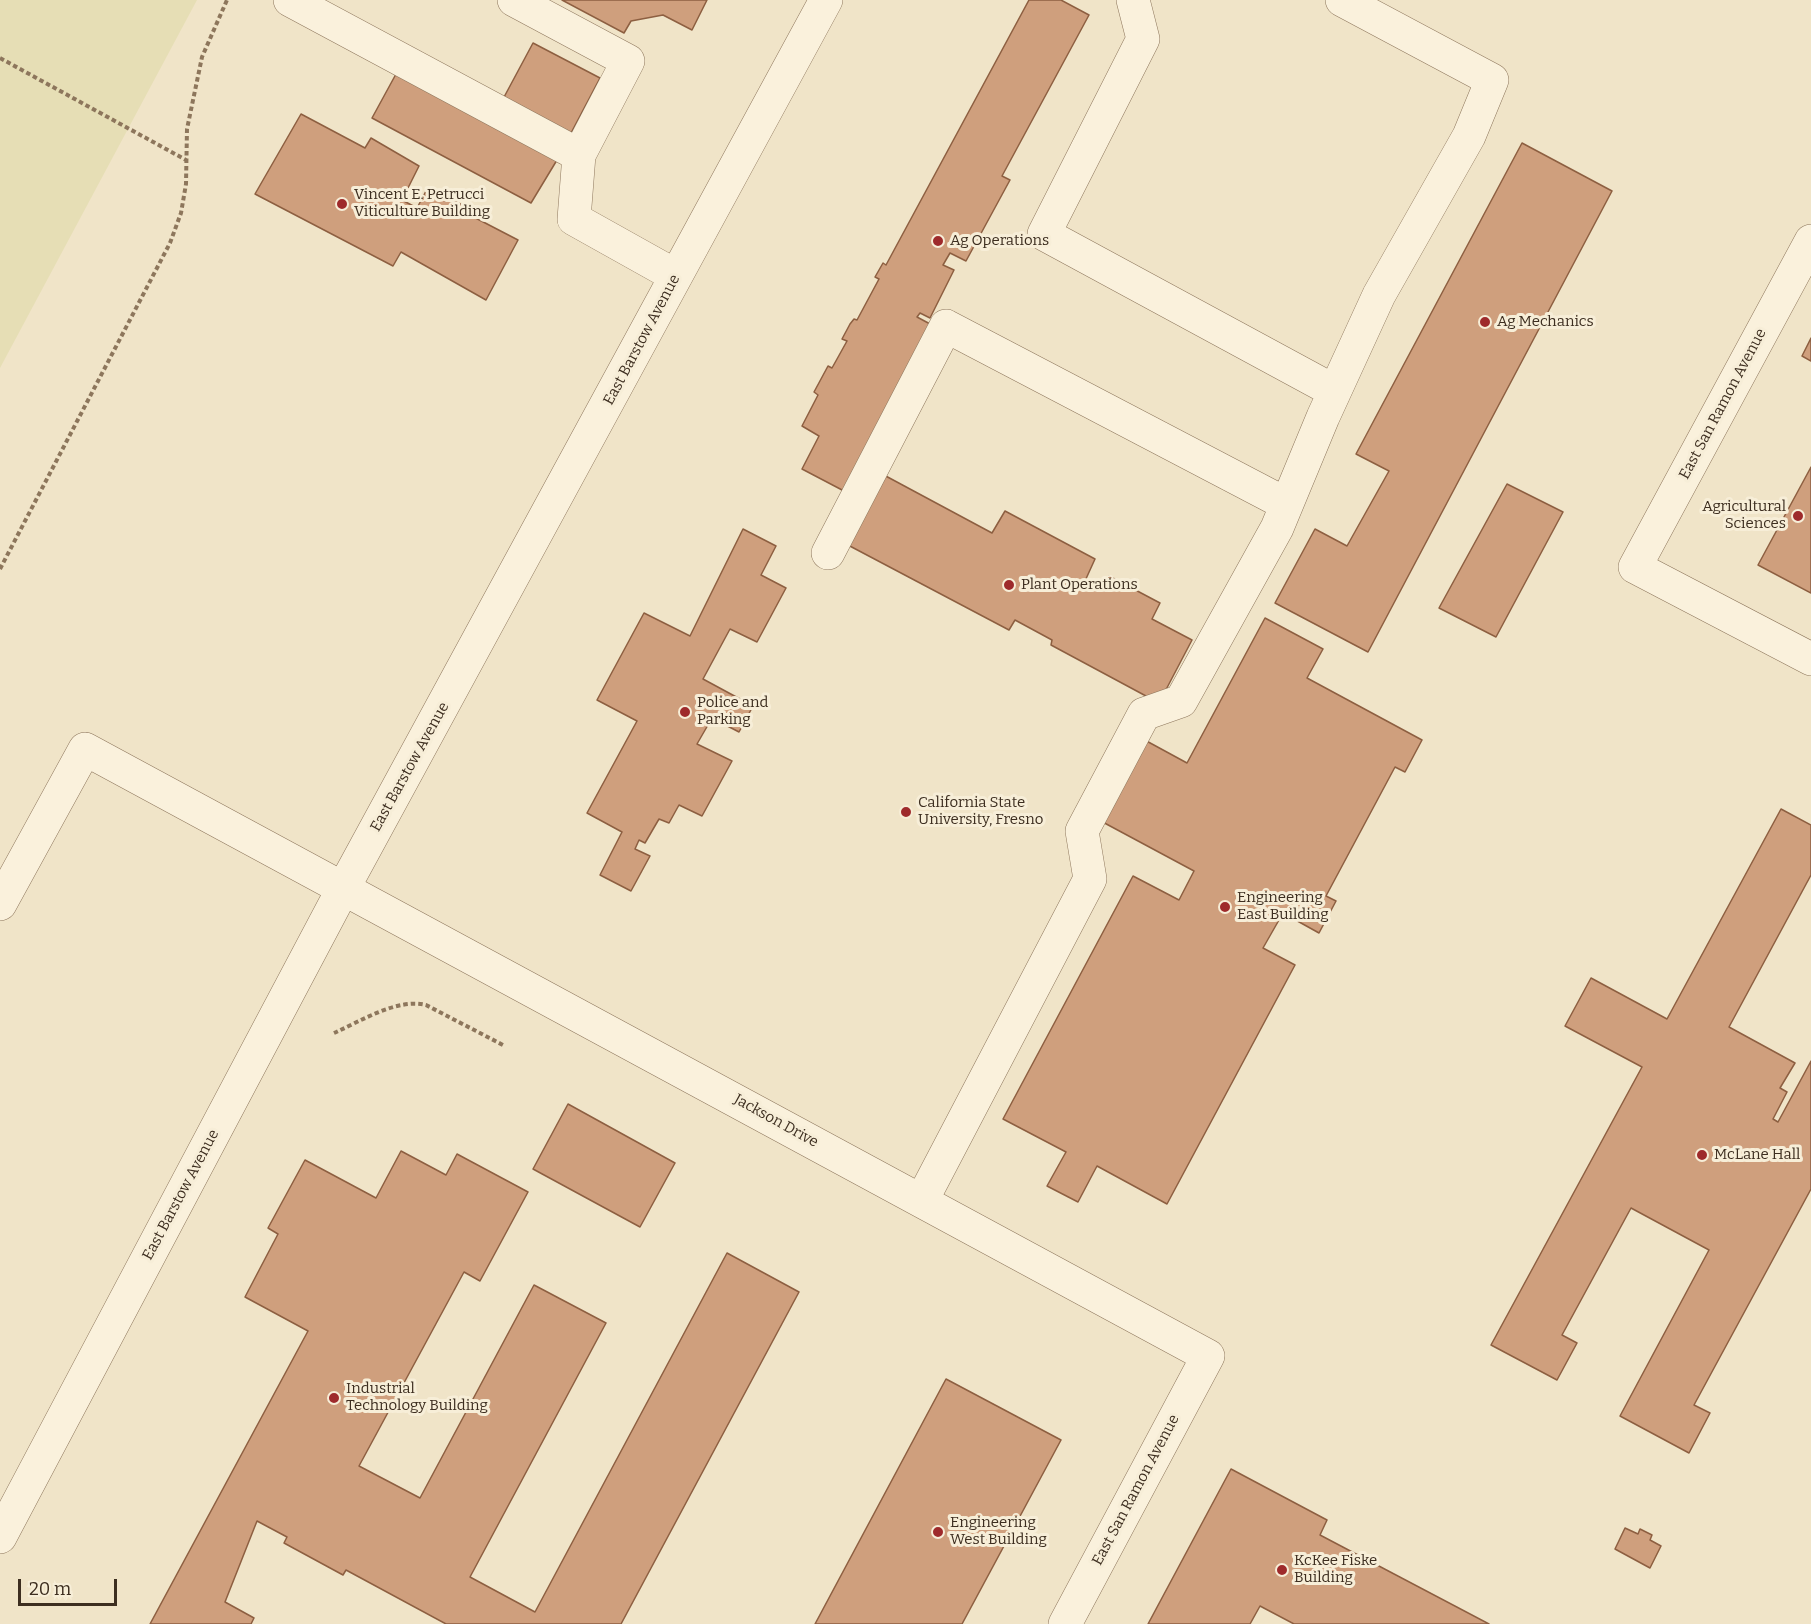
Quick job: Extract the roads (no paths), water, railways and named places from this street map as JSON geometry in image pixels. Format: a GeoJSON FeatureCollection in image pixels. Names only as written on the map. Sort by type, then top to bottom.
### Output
{"type":"FeatureCollection","features":[{"type":"Feature","properties":{"kind":"street"},"geometry":{"type":"LineString","coordinates":[[290,0],[579,155]]}},
{"type":"Feature","properties":{"kind":"street"},"geometry":{"type":"LineString","coordinates":[[514,0],[628,61],[579,155],[574,219],[676,276]]}},
{"type":"Feature","properties":{"kind":"street","name":"East Barstow Avenue"},"geometry":{"type":"LineString","coordinates":[[0,1537],[344,887],[826,0]]}},
{"type":"Feature","properties":{"kind":"street"},"geometry":{"type":"LineString","coordinates":[[1133,0],[1143,39],[1044,234],[1334,391]]}},
{"type":"Feature","properties":{"kind":"street"},"geometry":{"type":"LineString","coordinates":[[921,1200],[1090,879],[1082,831],[1144,714],[1181,701],[1277,528],[1334,391],[1379,295],[1469,136],[1492,80],[1342,0]]}},
{"type":"Feature","properties":{"kind":"street","name":"East San Ramon Avenue"},"geometry":{"type":"LineString","coordinates":[[1811,241],[1635,567],[1811,659]]}},
{"type":"Feature","properties":{"kind":"street"},"geometry":{"type":"LineString","coordinates":[[828,553],[946,326],[1286,504]]}},
{"type":"Feature","properties":{"kind":"street","name":"Jackson Drive"},"geometry":{"type":"LineString","coordinates":[[0,904],[85,749],[1208,1356]]}},
{"type":"Feature","properties":{"kind":"street","name":"East San Ramon Avenue"},"geometry":{"type":"LineString","coordinates":[[1065,1624],[1208,1356]]}},
{"type":"Feature","properties":{"kind":"place","name":"Vincent E. Petrucci Viticulture Building"},"geometry":{"type":"Point","coordinates":[342,204]}},
{"type":"Feature","properties":{"kind":"place","name":"Ag Operations"},"geometry":{"type":"Point","coordinates":[938,241]}},
{"type":"Feature","properties":{"kind":"place","name":"Ag Mechanics"},"geometry":{"type":"Point","coordinates":[1485,322]}},
{"type":"Feature","properties":{"kind":"place","name":"Agricultural Sciences"},"geometry":{"type":"Point","coordinates":[1798,516]}},
{"type":"Feature","properties":{"kind":"place","name":"Plant Operations"},"geometry":{"type":"Point","coordinates":[1009,585]}},
{"type":"Feature","properties":{"kind":"place","name":"Police and Parking"},"geometry":{"type":"Point","coordinates":[685,712]}},
{"type":"Feature","properties":{"kind":"place","name":"California State University, Fresno"},"geometry":{"type":"Point","coordinates":[906,812]}},
{"type":"Feature","properties":{"kind":"place","name":"Engineering East Building"},"geometry":{"type":"Point","coordinates":[1225,907]}},
{"type":"Feature","properties":{"kind":"place","name":"McLane Hall"},"geometry":{"type":"Point","coordinates":[1702,1155]}},
{"type":"Feature","properties":{"kind":"place","name":"Industrial Technology Building"},"geometry":{"type":"Point","coordinates":[334,1398]}},
{"type":"Feature","properties":{"kind":"place","name":"Engineering West Building"},"geometry":{"type":"Point","coordinates":[938,1532]}},
{"type":"Feature","properties":{"kind":"place","name":"KcKee Fiske Building"},"geometry":{"type":"Point","coordinates":[1282,1570]}}]}
